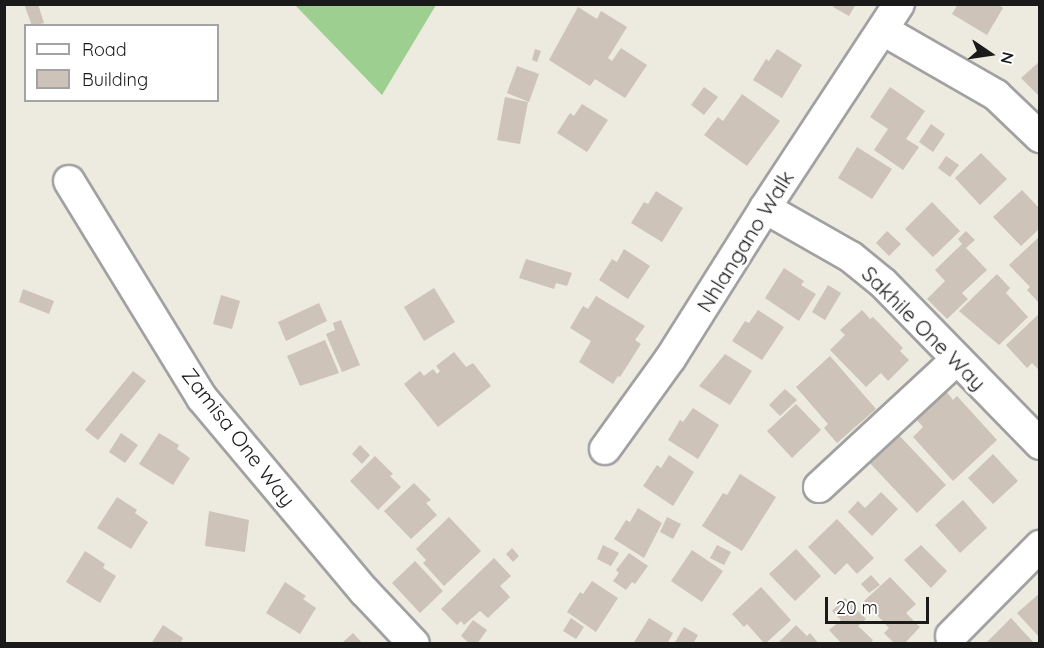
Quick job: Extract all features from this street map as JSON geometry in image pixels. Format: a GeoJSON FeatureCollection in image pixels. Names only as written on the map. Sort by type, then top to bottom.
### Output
{"type":"FeatureCollection","features":[{"type":"Feature","properties":{"kind":"street","name":"Nhlangano Walk"},"geometry":{"type":"LineString","coordinates":[[605,449],[670,359],[765,208],[899,4]]}},
{"type":"Feature","properties":{"kind":"street"},"geometry":{"type":"LineString","coordinates":[[883,30],[996,95],[1040,137]]}},
{"type":"Feature","properties":{"kind":"street","name":"Zamisa One Way"},"geometry":{"type":"LineString","coordinates":[[69,181],[202,398],[365,592],[414,644]]}},
{"type":"Feature","properties":{"kind":"street","name":"Sakhile One Way"},"geometry":{"type":"LineString","coordinates":[[765,208],[851,257],[883,283],[1040,444]]}},
{"type":"Feature","properties":{"kind":"street"},"geometry":{"type":"LineString","coordinates":[[819,487],[957,359]]}},
{"type":"Feature","properties":{"kind":"street"},"geometry":{"type":"LineString","coordinates":[[951,636],[1040,546]]}},
{"type":"Feature","properties":{"kind":"green space"},"geometry":{"type":"Polygon","coordinates":[[[295,5],[436,5],[382,95],[295,5]]]}},
{"type":"Feature","properties":{"kind":"building"},"geometry":{"type":"Polygon","coordinates":[[[24,4],[38,4],[44,23],[31,24],[24,4]]]}},
{"type":"Feature","properties":{"kind":"building"},"geometry":{"type":"Polygon","coordinates":[[[835,4],[856,4],[849,16],[833,7],[835,4]]]}},
{"type":"Feature","properties":{"kind":"building"},"geometry":{"type":"Polygon","coordinates":[[[958,4],[998,4],[1003,8],[987,35],[952,14],[958,4]]]}},
{"type":"Feature","properties":{"kind":"building"},"geometry":{"type":"Polygon","coordinates":[[[578,7],[597,19],[601,11],[627,27],[608,58],[612,61],[621,48],[647,65],[625,98],[595,79],[590,86],[549,60],[578,7]]]}},
{"type":"Feature","properties":{"kind":"building"},"geometry":{"type":"Polygon","coordinates":[[[535,49],[541,51],[537,62],[532,60],[535,49]]]}},
{"type":"Feature","properties":{"kind":"building"},"geometry":{"type":"Polygon","coordinates":[[[777,49],[802,65],[782,98],[753,80],[766,59],[769,61],[777,49]]]}},
{"type":"Feature","properties":{"kind":"building"},"geometry":{"type":"Polygon","coordinates":[[[1040,61],[1040,97],[1021,78],[1040,61]]]}},
{"type":"Feature","properties":{"kind":"building"},"geometry":{"type":"Polygon","coordinates":[[[517,66],[539,74],[529,102],[507,93],[517,66]]]}},
{"type":"Feature","properties":{"kind":"building"},"geometry":{"type":"Polygon","coordinates":[[[704,87],[718,97],[704,115],[691,105],[704,87]]]}},
{"type":"Feature","properties":{"kind":"building"},"geometry":{"type":"Polygon","coordinates":[[[890,87],[925,111],[906,139],[919,147],[903,170],[874,150],[888,129],[870,117],[890,87]]]}},
{"type":"Feature","properties":{"kind":"building"},"geometry":{"type":"Polygon","coordinates":[[[742,94],[780,121],[747,166],[704,135],[718,117],[723,121],[742,94]]]}},
{"type":"Feature","properties":{"kind":"building"},"geometry":{"type":"Polygon","coordinates":[[[505,97],[528,102],[520,144],[497,140],[505,97]]]}},
{"type":"Feature","properties":{"kind":"building"},"geometry":{"type":"Polygon","coordinates":[[[582,104],[608,120],[587,152],[557,133],[570,113],[574,116],[582,104]]]}},
{"type":"Feature","properties":{"kind":"building"},"geometry":{"type":"Polygon","coordinates":[[[931,124],[945,134],[933,152],[919,142],[931,124]]]}},
{"type":"Feature","properties":{"kind":"building"},"geometry":{"type":"Polygon","coordinates":[[[857,147],[892,169],[872,199],[838,178],[857,147]]]}},
{"type":"Feature","properties":{"kind":"building"},"geometry":{"type":"Polygon","coordinates":[[[981,153],[1007,179],[980,205],[955,178],[981,153]]]}},
{"type":"Feature","properties":{"kind":"building"},"geometry":{"type":"Polygon","coordinates":[[[946,156],[959,165],[950,177],[938,168],[946,156]]]}},
{"type":"Feature","properties":{"kind":"building"},"geometry":{"type":"Polygon","coordinates":[[[1022,190],[1040,209],[1040,228],[1021,246],[993,217],[1022,190]]]}},
{"type":"Feature","properties":{"kind":"building"},"geometry":{"type":"Polygon","coordinates":[[[656,191],[683,208],[662,242],[631,223],[644,202],[648,204],[656,191]]]}},
{"type":"Feature","properties":{"kind":"building"},"geometry":{"type":"Polygon","coordinates":[[[932,202],[960,231],[933,257],[905,229],[932,202]]]}},
{"type":"Feature","properties":{"kind":"building"},"geometry":{"type":"Polygon","coordinates":[[[887,231],[901,244],[889,256],[876,243],[887,231]]]}},
{"type":"Feature","properties":{"kind":"building"},"geometry":{"type":"Polygon","coordinates":[[[966,231],[975,240],[966,248],[987,270],[962,293],[968,299],[947,319],[927,299],[945,281],[935,270],[962,244],[958,239],[966,231]]]}},
{"type":"Feature","properties":{"kind":"building"},"geometry":{"type":"Polygon","coordinates":[[[1040,236],[1040,304],[1027,290],[1030,287],[1009,265],[1040,236]]]}},
{"type":"Feature","properties":{"kind":"building"},"geometry":{"type":"Polygon","coordinates":[[[624,249],[650,266],[628,299],[599,280],[612,259],[617,262],[624,249]]]}},
{"type":"Feature","properties":{"kind":"building"},"geometry":{"type":"Polygon","coordinates":[[[526,259],[572,273],[567,286],[556,283],[554,289],[519,278],[526,259]]]}},
{"type":"Feature","properties":{"kind":"building"},"geometry":{"type":"Polygon","coordinates":[[[784,268],[804,281],[801,285],[816,294],[799,321],[765,298],[784,268]]]}},
{"type":"Feature","properties":{"kind":"building"},"geometry":{"type":"Polygon","coordinates":[[[997,274],[1010,288],[1006,293],[1028,317],[999,345],[959,311],[997,274]]]}},
{"type":"Feature","properties":{"kind":"building"},"geometry":{"type":"Polygon","coordinates":[[[828,285],[841,293],[825,320],[812,312],[828,285]]]}},
{"type":"Feature","properties":{"kind":"building"},"geometry":{"type":"Polygon","coordinates":[[[434,288],[455,322],[424,341],[404,307],[434,288]]]}},
{"type":"Feature","properties":{"kind":"building"},"geometry":{"type":"Polygon","coordinates":[[[23,289],[54,301],[49,314],[19,302],[23,289]]]}},
{"type":"Feature","properties":{"kind":"building"},"geometry":{"type":"Polygon","coordinates":[[[221,295],[240,301],[232,329],[213,324],[221,295]]]}},
{"type":"Feature","properties":{"kind":"building"},"geometry":{"type":"Polygon","coordinates":[[[596,296],[645,326],[635,340],[641,344],[613,384],[579,362],[591,341],[570,328],[583,306],[588,309],[596,296]]]}},
{"type":"Feature","properties":{"kind":"building"},"geometry":{"type":"Polygon","coordinates":[[[319,303],[327,321],[286,341],[278,322],[319,303]]]}},
{"type":"Feature","properties":{"kind":"building"},"geometry":{"type":"Polygon","coordinates":[[[758,310],[784,327],[762,360],[732,341],[745,321],[749,323],[758,310]]]}},
{"type":"Feature","properties":{"kind":"building"},"geometry":{"type":"Polygon","coordinates":[[[862,310],[870,319],[873,317],[903,348],[900,351],[909,360],[888,381],[881,373],[866,387],[830,350],[845,335],[840,330],[862,310]]]}},
{"type":"Feature","properties":{"kind":"building"},"geometry":{"type":"Polygon","coordinates":[[[1040,313],[1040,371],[1032,363],[1027,368],[1006,345],[1040,313]]]}},
{"type":"Feature","properties":{"kind":"building"},"geometry":{"type":"Polygon","coordinates":[[[341,320],[360,365],[342,372],[326,334],[335,330],[333,323],[341,320]]]}},
{"type":"Feature","properties":{"kind":"building"},"geometry":{"type":"Polygon","coordinates":[[[325,340],[339,373],[300,386],[287,356],[325,340]]]}},
{"type":"Feature","properties":{"kind":"building"},"geometry":{"type":"Polygon","coordinates":[[[454,352],[466,367],[473,363],[491,386],[438,427],[404,384],[420,371],[424,376],[433,369],[437,374],[440,371],[436,366],[454,352]]]}},
{"type":"Feature","properties":{"kind":"building"},"geometry":{"type":"Polygon","coordinates":[[[725,354],[752,371],[730,405],[699,386],[725,354]]]}},
{"type":"Feature","properties":{"kind":"building"},"geometry":{"type":"Polygon","coordinates":[[[830,356],[876,409],[837,443],[824,428],[828,424],[796,387],[830,356]]]}},
{"type":"Feature","properties":{"kind":"building"},"geometry":{"type":"Polygon","coordinates":[[[133,371],[146,381],[98,440],[85,430],[133,371]]]}},
{"type":"Feature","properties":{"kind":"building"},"geometry":{"type":"Polygon","coordinates":[[[785,389],[797,400],[780,416],[769,405],[785,389]]]}},
{"type":"Feature","properties":{"kind":"building"},"geometry":{"type":"Polygon","coordinates":[[[945,390],[953,400],[957,396],[997,440],[953,481],[913,437],[923,427],[909,411],[945,390]]]}},
{"type":"Feature","properties":{"kind":"building"},"geometry":{"type":"Polygon","coordinates":[[[796,404],[821,430],[792,458],[767,431],[796,404]]]}},
{"type":"Feature","properties":{"kind":"building"},"geometry":{"type":"Polygon","coordinates":[[[693,408],[719,425],[698,459],[668,440],[680,420],[683,422],[693,408]]]}},
{"type":"Feature","properties":{"kind":"building"},"geometry":{"type":"Polygon","coordinates":[[[895,431],[946,485],[917,513],[866,459],[895,431]]]}},
{"type":"Feature","properties":{"kind":"building"},"geometry":{"type":"Polygon","coordinates":[[[121,433],[138,445],[125,463],[109,452],[121,433]]]}},
{"type":"Feature","properties":{"kind":"building"},"geometry":{"type":"Polygon","coordinates":[[[159,433],[179,445],[177,449],[190,458],[173,485],[139,464],[159,433]]]}},
{"type":"Feature","properties":{"kind":"building"},"geometry":{"type":"Polygon","coordinates":[[[360,445],[370,455],[362,464],[352,454],[360,445]]]}},
{"type":"Feature","properties":{"kind":"building"},"geometry":{"type":"Polygon","coordinates":[[[993,454],[1018,481],[993,504],[968,478],[993,454]]]}},
{"type":"Feature","properties":{"kind":"building"},"geometry":{"type":"Polygon","coordinates":[[[669,455],[694,472],[673,506],[643,486],[657,465],[661,468],[669,455]]]}},
{"type":"Feature","properties":{"kind":"building"},"geometry":{"type":"Polygon","coordinates":[[[375,456],[393,474],[390,476],[401,487],[378,510],[350,481],[375,456]]]}},
{"type":"Feature","properties":{"kind":"building"},"geometry":{"type":"Polygon","coordinates":[[[740,474],[776,497],[742,551],[702,526],[723,493],[727,495],[740,474]]]}},
{"type":"Feature","properties":{"kind":"building"},"geometry":{"type":"Polygon","coordinates":[[[414,483],[431,500],[426,503],[437,515],[411,539],[384,511],[414,483]]]}},
{"type":"Feature","properties":{"kind":"building"},"geometry":{"type":"Polygon","coordinates":[[[881,492],[898,509],[872,536],[848,512],[858,501],[865,508],[881,492]]]}},
{"type":"Feature","properties":{"kind":"building"},"geometry":{"type":"Polygon","coordinates":[[[117,497],[137,510],[135,513],[148,522],[131,549],[97,528],[117,497]]]}},
{"type":"Feature","properties":{"kind":"building"},"geometry":{"type":"Polygon","coordinates":[[[963,500],[987,528],[960,553],[935,525],[963,500]]]}},
{"type":"Feature","properties":{"kind":"building"},"geometry":{"type":"Polygon","coordinates":[[[638,508],[662,523],[644,558],[614,539],[626,520],[630,522],[638,508]]]}},
{"type":"Feature","properties":{"kind":"building"},"geometry":{"type":"Polygon","coordinates":[[[209,511],[249,520],[245,552],[205,546],[209,511]]]}},
{"type":"Feature","properties":{"kind":"building"},"geometry":{"type":"Polygon","coordinates":[[[449,517],[481,551],[444,586],[423,563],[426,560],[416,549],[449,517]]]}},
{"type":"Feature","properties":{"kind":"building"},"geometry":{"type":"Polygon","coordinates":[[[667,517],[681,524],[673,539],[660,532],[667,517]]]}},
{"type":"Feature","properties":{"kind":"building"},"geometry":{"type":"Polygon","coordinates":[[[837,519],[874,558],[857,574],[847,563],[835,575],[808,547],[837,519]]]}},
{"type":"Feature","properties":{"kind":"building"},"geometry":{"type":"Polygon","coordinates":[[[603,545],[619,553],[611,566],[597,559],[603,545]]]}},
{"type":"Feature","properties":{"kind":"building"},"geometry":{"type":"Polygon","coordinates":[[[717,545],[731,552],[724,565],[710,558],[717,545]]]}},
{"type":"Feature","properties":{"kind":"building"},"geometry":{"type":"Polygon","coordinates":[[[921,545],[947,571],[931,588],[904,560],[921,545]]]}},
{"type":"Feature","properties":{"kind":"building"},"geometry":{"type":"Polygon","coordinates":[[[512,548],[519,556],[513,562],[506,554],[512,548]]]}},
{"type":"Feature","properties":{"kind":"building"},"geometry":{"type":"Polygon","coordinates":[[[796,549],[821,576],[795,601],[769,574],[796,549]]]}},
{"type":"Feature","properties":{"kind":"building"},"geometry":{"type":"Polygon","coordinates":[[[692,550],[723,571],[702,602],[671,581],[692,550]]]}},
{"type":"Feature","properties":{"kind":"building"},"geometry":{"type":"Polygon","coordinates":[[[85,551],[105,564],[103,568],[116,576],[100,603],[66,582],[85,551]]]}},
{"type":"Feature","properties":{"kind":"building"},"geometry":{"type":"Polygon","coordinates":[[[629,553],[648,566],[635,584],[632,582],[626,590],[613,581],[619,573],[616,570],[629,553]]]}},
{"type":"Feature","properties":{"kind":"building"},"geometry":{"type":"Polygon","coordinates":[[[494,558],[511,576],[500,586],[510,597],[488,618],[480,611],[464,625],[461,621],[457,625],[441,609],[494,558]]]}},
{"type":"Feature","properties":{"kind":"building"},"geometry":{"type":"Polygon","coordinates":[[[415,561],[443,591],[420,613],[392,583],[415,561]]]}},
{"type":"Feature","properties":{"kind":"building"},"geometry":{"type":"Polygon","coordinates":[[[871,575],[880,585],[869,593],[861,584],[871,575]]]}},
{"type":"Feature","properties":{"kind":"building"},"geometry":{"type":"Polygon","coordinates":[[[890,577],[916,604],[906,613],[920,627],[904,644],[895,644],[884,633],[889,628],[864,601],[890,577]]]}},
{"type":"Feature","properties":{"kind":"building"},"geometry":{"type":"Polygon","coordinates":[[[592,581],[618,598],[596,632],[567,612],[580,592],[583,594],[592,581]]]}},
{"type":"Feature","properties":{"kind":"building"},"geometry":{"type":"Polygon","coordinates":[[[285,582],[306,596],[303,599],[316,608],[300,634],[266,613],[285,582]]]}},
{"type":"Feature","properties":{"kind":"building"},"geometry":{"type":"Polygon","coordinates":[[[761,587],[791,620],[765,644],[747,624],[744,627],[732,614],[761,587]]]}},
{"type":"Feature","properties":{"kind":"building"},"geometry":{"type":"Polygon","coordinates":[[[1040,593],[1040,638],[1017,613],[1040,593]]]}},
{"type":"Feature","properties":{"kind":"building"},"geometry":{"type":"Polygon","coordinates":[[[845,598],[866,619],[858,626],[873,640],[870,644],[842,644],[829,630],[841,620],[832,611],[845,598]]]}},
{"type":"Feature","properties":{"kind":"building"},"geometry":{"type":"Polygon","coordinates":[[[571,618],[584,627],[576,639],[563,631],[571,618]]]}},
{"type":"Feature","properties":{"kind":"building"},"geometry":{"type":"Polygon","coordinates":[[[649,618],[673,633],[667,644],[633,644],[649,618]]]}},
{"type":"Feature","properties":{"kind":"building"},"geometry":{"type":"Polygon","coordinates":[[[1011,618],[1035,644],[985,644],[1011,618]]]}},
{"type":"Feature","properties":{"kind":"building"},"geometry":{"type":"Polygon","coordinates":[[[473,620],[487,630],[477,644],[470,644],[461,636],[473,620]]]}},
{"type":"Feature","properties":{"kind":"building"},"geometry":{"type":"Polygon","coordinates":[[[163,625],[183,638],[180,644],[151,644],[163,625]]]}},
{"type":"Feature","properties":{"kind":"building"},"geometry":{"type":"Polygon","coordinates":[[[796,625],[807,636],[810,633],[819,644],[777,644],[796,625]]]}},
{"type":"Feature","properties":{"kind":"building"},"geometry":{"type":"Polygon","coordinates":[[[684,627],[698,635],[693,644],[674,644],[684,627]]]}},
{"type":"Feature","properties":{"kind":"building"},"geometry":{"type":"Polygon","coordinates":[[[353,633],[363,644],[341,644],[353,633]]]}}]}
